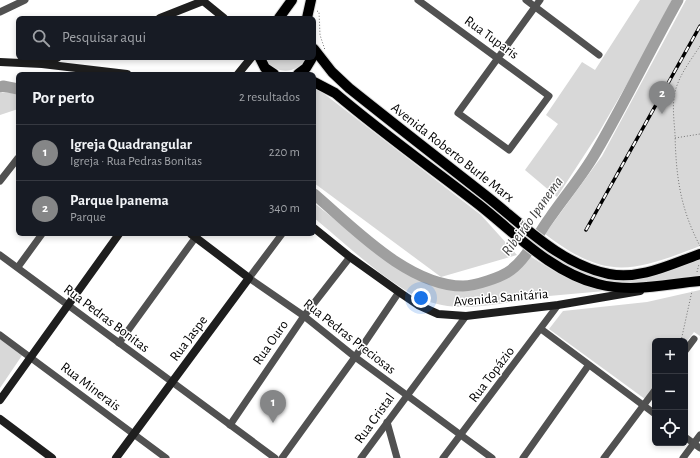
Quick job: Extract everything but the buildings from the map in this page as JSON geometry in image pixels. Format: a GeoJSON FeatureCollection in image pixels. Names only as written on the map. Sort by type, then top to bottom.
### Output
{"type":"FeatureCollection","features":[{"type":"Feature","properties":{"kind":"main road"},"geometry":{"type":"LineString","coordinates":[[165,16],[203,0],[222,16]]}},
{"type":"Feature","properties":{"kind":"main road"},"geometry":{"type":"LineString","coordinates":[[280,16],[292,0]]}},
{"type":"Feature","properties":{"kind":"main road"},"geometry":{"type":"LineString","coordinates":[[308,16],[310,4]]}},
{"type":"Feature","properties":{"kind":"main road","name":"Avenida Roberto Burle Marx"},"geometry":{"type":"LineString","coordinates":[[316,52],[332,72],[349,88],[554,249],[583,266],[601,272],[619,275],[643,273],[700,254]]}},
{"type":"Feature","properties":{"kind":"main road"},"geometry":{"type":"LineString","coordinates":[[42,64],[52,60]]}},
{"type":"Feature","properties":{"kind":"main road"},"geometry":{"type":"LineString","coordinates":[[240,72],[248,60]]}},
{"type":"Feature","properties":{"kind":"main road"},"geometry":{"type":"LineString","coordinates":[[261,60],[265,68],[271,72]]}},
{"type":"Feature","properties":{"kind":"main road"},"geometry":{"type":"LineString","coordinates":[[301,72],[306,68],[311,60]]}},
{"type":"Feature","properties":{"kind":"main road"},"geometry":{"type":"LineString","coordinates":[[0,62],[42,64],[110,72]]}},
{"type":"Feature","properties":{"kind":"main road","name":"Avenida Roberto Burle Marx"},"geometry":{"type":"LineString","coordinates":[[316,83],[335,93],[502,223],[547,260],[571,274],[599,284],[631,288],[669,286],[697,281]]}},
{"type":"Feature","properties":{"kind":"main road","name":"Avenida Sanitária"},"geometry":{"type":"LineString","coordinates":[[316,230],[350,257],[399,292],[418,305],[438,314],[466,316],[558,304],[669,286]]}},
{"type":"Feature","properties":{"kind":"main road"},"geometry":{"type":"LineString","coordinates":[[0,400],[118,236]]}},
{"type":"Feature","properties":{"kind":"main road","name":"Rua Pedras Preciosas"},"geometry":{"type":"LineString","coordinates":[[196,236],[249,278]]}},
{"type":"Feature","properties":{"kind":"main road","name":"Rua Jaspe"},"geometry":{"type":"LineString","coordinates":[[116,458],[249,278]]}},
{"type":"Feature","properties":{"kind":"main road"},"geometry":{"type":"LineString","coordinates":[[0,419],[52,458]]}},
{"type":"Feature","properties":{"kind":"street"},"geometry":{"type":"LineString","coordinates":[[0,12],[25,0]]}},
{"type":"Feature","properties":{"kind":"street","name":"Rua Tuparis"},"geometry":{"type":"LineString","coordinates":[[418,0],[498,58],[550,96],[509,150],[458,113],[498,58]]}},
{"type":"Feature","properties":{"kind":"street"},"geometry":{"type":"LineString","coordinates":[[526,0],[599,55]]}},
{"type":"Feature","properties":{"kind":"street"},"geometry":{"type":"LineString","coordinates":[[498,58],[540,0]]}},
{"type":"Feature","properties":{"kind":"street"},"geometry":{"type":"LineString","coordinates":[[0,181],[16,161]]}},
{"type":"Feature","properties":{"kind":"street"},"geometry":{"type":"LineString","coordinates":[[18,267],[41,236]]}},
{"type":"Feature","properties":{"kind":"street"},"geometry":{"type":"LineString","coordinates":[[119,343],[194,236]]}},
{"type":"Feature","properties":{"kind":"street","name":"Rua Jaspe"},"geometry":{"type":"LineString","coordinates":[[249,278],[280,236]]}},
{"type":"Feature","properties":{"kind":"street","name":"Rua Pedras Bonitas"},"geometry":{"type":"LineString","coordinates":[[0,255],[171,383],[275,458]]}},
{"type":"Feature","properties":{"kind":"street","name":"Rua Ouro"},"geometry":{"type":"LineString","coordinates":[[230,425],[304,316],[350,257]]}},
{"type":"Feature","properties":{"kind":"street","name":"Rua Pedras Preciosas"},"geometry":{"type":"LineString","coordinates":[[249,278],[304,316],[355,358],[492,458]]}},
{"type":"Feature","properties":{"kind":"street"},"geometry":{"type":"LineString","coordinates":[[282,458],[355,358],[399,292]]}},
{"type":"Feature","properties":{"kind":"street","name":"Rua Topázio"},"geometry":{"type":"LineString","coordinates":[[443,458],[541,329],[558,304]]}},
{"type":"Feature","properties":{"kind":"street","name":"Rua Cristal"},"geometry":{"type":"LineString","coordinates":[[361,458],[466,316]]}},
{"type":"Feature","properties":{"kind":"street"},"geometry":{"type":"LineString","coordinates":[[541,329],[588,366],[652,412]]}},
{"type":"Feature","properties":{"kind":"street","name":"Rua Minerais"},"geometry":{"type":"LineString","coordinates":[[0,335],[32,357],[166,458]]}},
{"type":"Feature","properties":{"kind":"street"},"geometry":{"type":"LineString","coordinates":[[688,347],[694,339]]}},
{"type":"Feature","properties":{"kind":"street"},"geometry":{"type":"LineString","coordinates":[[523,458],[588,366]]}},
{"type":"Feature","properties":{"kind":"street"},"geometry":{"type":"LineString","coordinates":[[604,458],[652,394]]}},
{"type":"Feature","properties":{"kind":"street"},"geometry":{"type":"LineString","coordinates":[[387,422],[397,458]]}},
{"type":"Feature","properties":{"kind":"street"},"geometry":{"type":"LineString","coordinates":[[682,458],[700,435]]}},
{"type":"Feature","properties":{"kind":"street"},"geometry":{"type":"LineString","coordinates":[[688,439],[700,448]]}},
{"type":"Feature","properties":{"kind":"path"},"geometry":{"type":"LineString","coordinates":[[310,4],[319,12],[320,35],[326,52]]}},
{"type":"Feature","properties":{"kind":"path"},"geometry":{"type":"LineString","coordinates":[[700,46],[680,80],[676,91],[675,138],[678,186],[687,220],[700,246]]}},
{"type":"Feature","properties":{"kind":"path"},"geometry":{"type":"LineString","coordinates":[[675,138],[700,134]]}},
{"type":"Feature","properties":{"kind":"path"},"geometry":{"type":"LineString","coordinates":[[682,338],[697,281],[700,259]]}},
{"type":"Feature","properties":{"kind":"shaded area"},"geometry":{"type":"Polygon","coordinates":[[[640,0],[672,0],[638,65],[598,134],[557,197],[525,170],[558,124],[546,115],[582,62],[595,70],[640,0]]]}},
{"type":"Feature","properties":{"kind":"shaded area"},"geometry":{"type":"Polygon","coordinates":[[[686,0],[700,0],[700,246],[656,262],[638,266],[620,267],[603,265],[586,259],[566,249],[545,234],[602,156],[686,0]]]}},
{"type":"Feature","properties":{"kind":"shaded area"},"geometry":{"type":"Polygon","coordinates":[[[266,60],[304,60],[296,68],[285,71],[279,70],[266,60]]]}},
{"type":"Feature","properties":{"kind":"shaded area"},"geometry":{"type":"Polygon","coordinates":[[[316,88],[481,215],[517,255],[441,277],[316,184],[316,88]]]}},
{"type":"Feature","properties":{"kind":"shaded area"},"geometry":{"type":"Polygon","coordinates":[[[5,92],[16,94],[16,110],[0,115],[0,93],[5,92]]]}},
{"type":"Feature","properties":{"kind":"shaded area"},"geometry":{"type":"Polygon","coordinates":[[[316,205],[387,261],[400,269],[436,285],[467,290],[480,288],[516,272],[530,256],[561,275],[581,283],[616,290],[549,296],[484,306],[451,306],[435,304],[420,298],[393,282],[316,220],[316,205]]]}},
{"type":"Feature","properties":{"kind":"shaded area"},"geometry":{"type":"Polygon","coordinates":[[[546,249],[609,278],[700,258],[700,278],[652,283],[619,283],[603,280],[587,276],[568,268],[544,252],[546,249]]]}},
{"type":"Feature","properties":{"kind":"shaded area"},"geometry":{"type":"Polygon","coordinates":[[[700,290],[700,336],[694,332],[688,340],[688,338],[652,338],[652,389],[645,399],[549,329],[563,311],[647,302],[700,290]]]}},
{"type":"Feature","properties":{"kind":"shaded area"},"geometry":{"type":"Polygon","coordinates":[[[0,339],[23,354],[0,388],[0,339]]]}},
{"type":"Feature","properties":{"kind":"waterway","name":"Ribeirão Ipanema"},"geometry":{"type":"LineString","coordinates":[[316,196],[382,252],[402,266],[422,276],[442,283],[468,286],[481,283],[507,273],[522,259],[591,161],[678,0]]}},
{"type":"Feature","properties":{"kind":"waterway","name":"Ribeirão Ipanema"},"geometry":{"type":"LineString","coordinates":[[0,87],[3,86],[16,89]]}},
{"type":"Feature","properties":{"kind":"railway"},"geometry":{"type":"LineString","coordinates":[[586,230],[700,26]]}},
{"type":"Feature","properties":{"kind":"place","name":"Parque Ipanema"},"geometry":{"type":"Point","coordinates":[662,114]}},
{"type":"Feature","properties":{"kind":"place","name":"Igreja Quadrangular"},"geometry":{"type":"Point","coordinates":[273,423]}}]}
